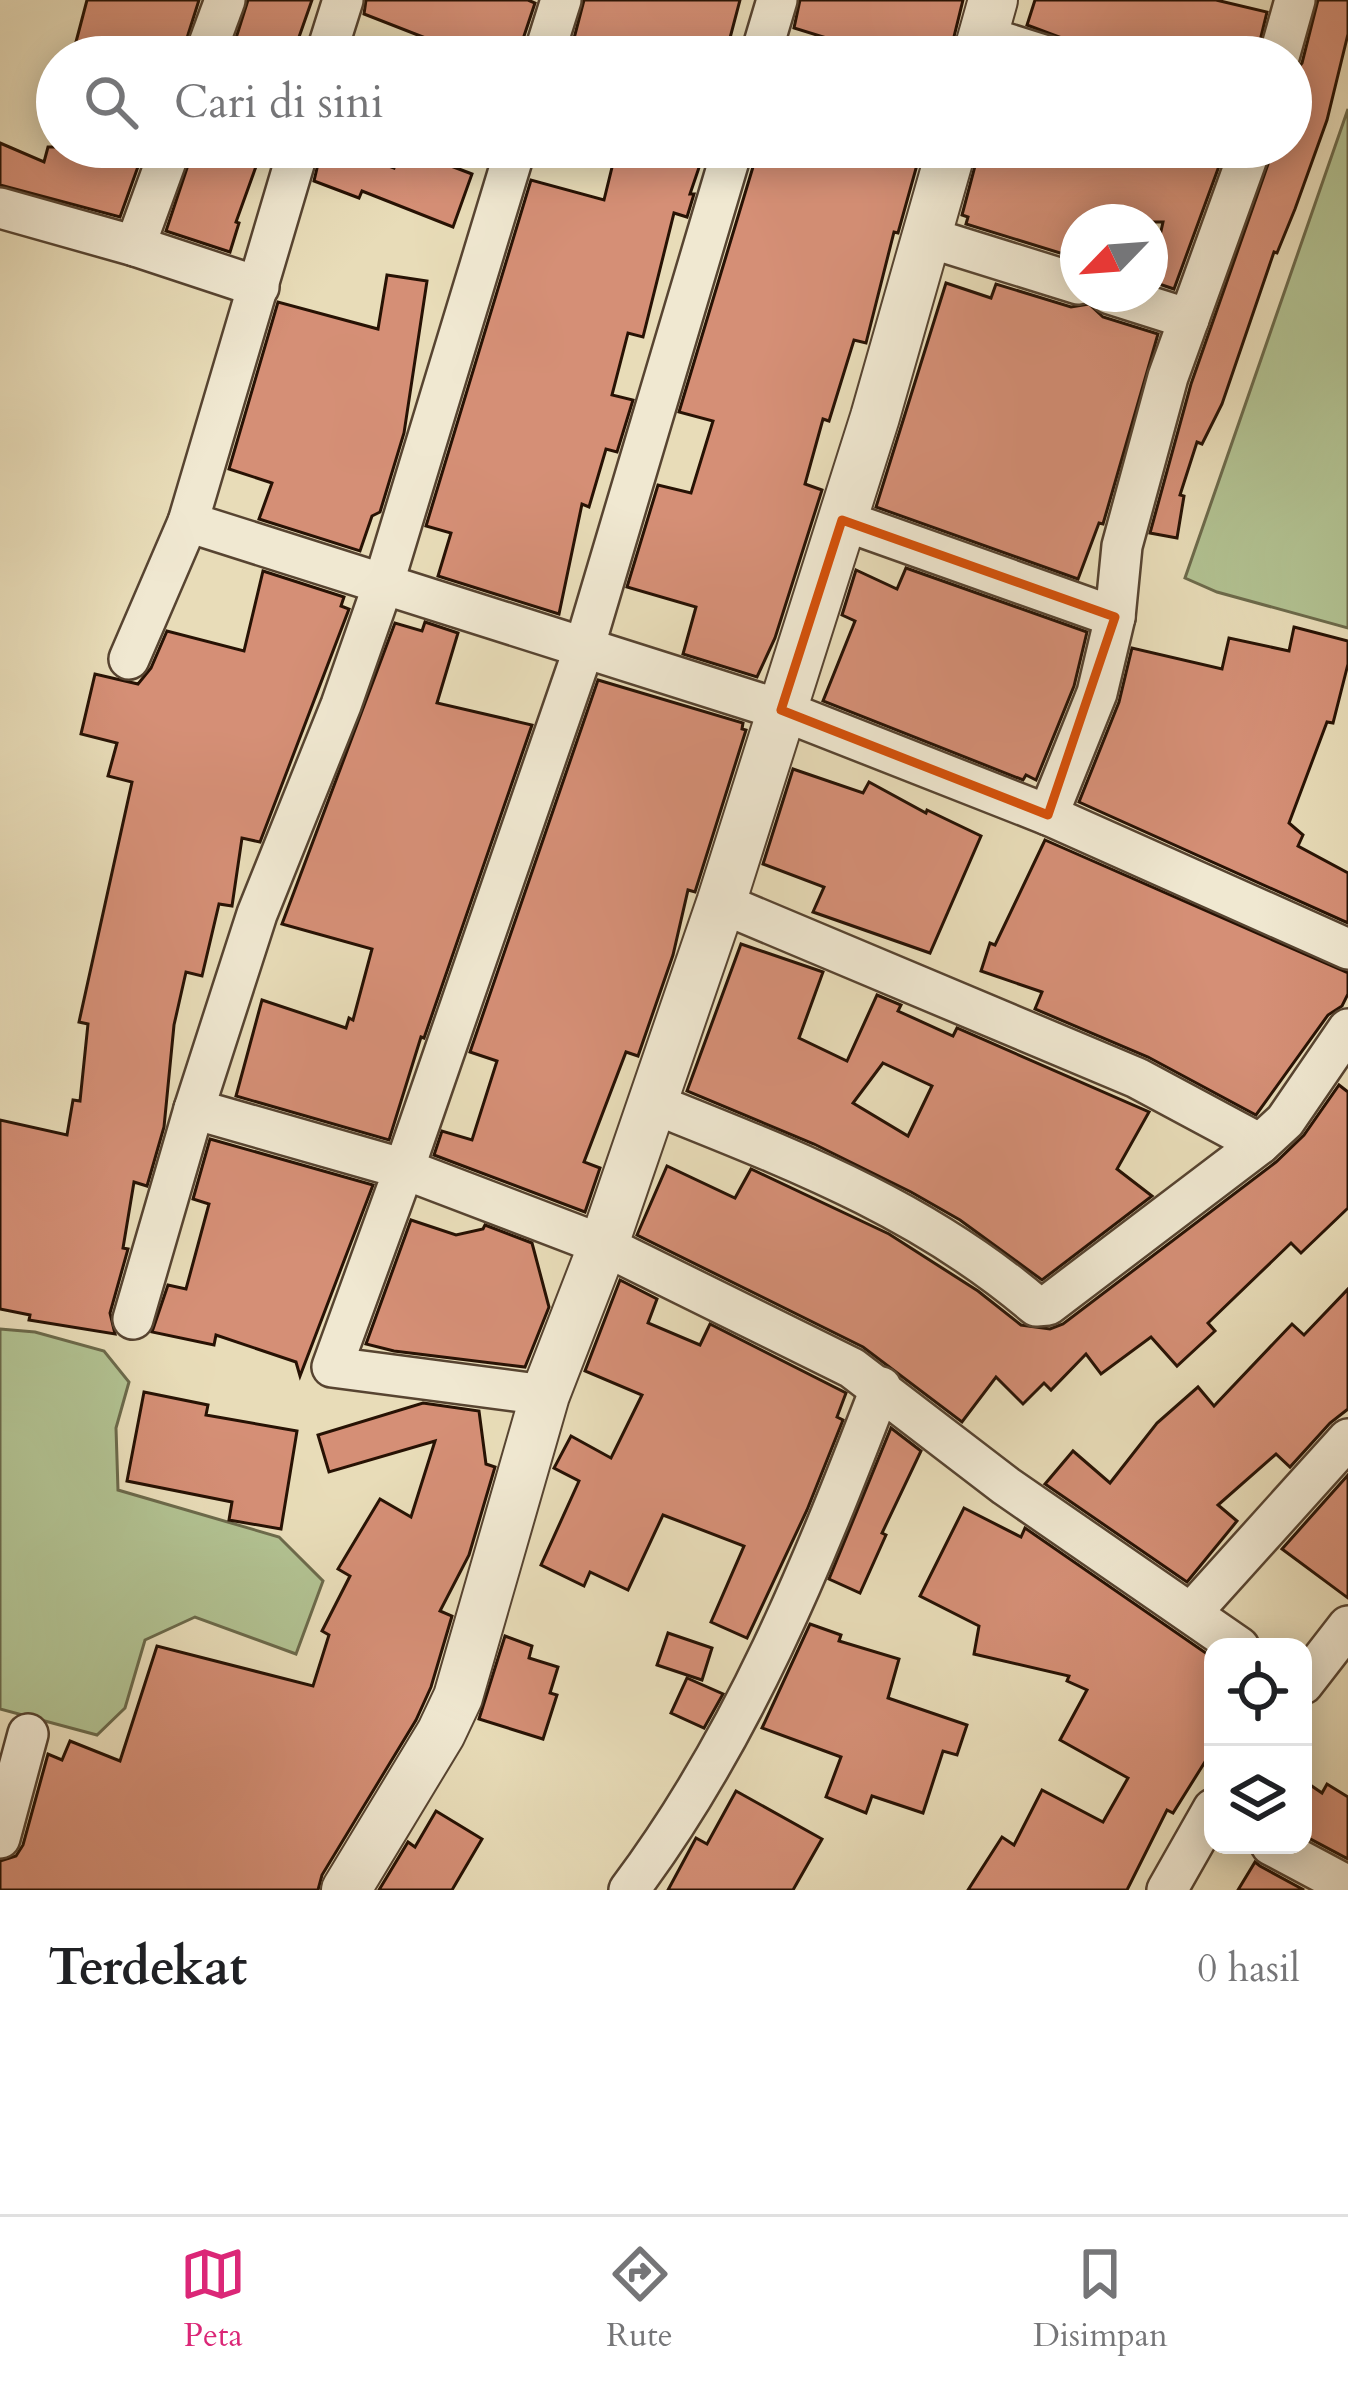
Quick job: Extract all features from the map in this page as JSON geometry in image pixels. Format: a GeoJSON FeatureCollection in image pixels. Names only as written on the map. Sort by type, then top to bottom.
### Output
{"type":"FeatureCollection","features":[{"type":"Feature","properties":{"kind":"street"},"geometry":{"type":"LineString","coordinates":[[212,36],[225,0]]}},
{"type":"Feature","properties":{"kind":"street"},"geometry":{"type":"LineString","coordinates":[[332,36],[343,0]]}},
{"type":"Feature","properties":{"kind":"street"},"geometry":{"type":"LineString","coordinates":[[550,36],[561,0]]}},
{"type":"Feature","properties":{"kind":"street"},"geometry":{"type":"LineString","coordinates":[[766,36],[777,0]]}},
{"type":"Feature","properties":{"kind":"street"},"geometry":{"type":"LineString","coordinates":[[1285,36],[1294,0]]}},
{"type":"Feature","properties":{"kind":"street"},"geometry":{"type":"LineString","coordinates":[[135,246],[163,168]]}},
{"type":"Feature","properties":{"kind":"street"},"geometry":{"type":"LineString","coordinates":[[129,659],[188,522],[293,168]]}},
{"type":"Feature","properties":{"kind":"street"},"geometry":{"type":"LineString","coordinates":[[133,1319],[257,914],[341,705],[383,585],[510,168]]}},
{"type":"Feature","properties":{"kind":"street"},"geometry":{"type":"LineString","coordinates":[[545,1395],[332,1366],[584,648],[727,168]]}},
{"type":"Feature","properties":{"kind":"street"},"geometry":{"type":"LineString","coordinates":[[346,1890],[458,1697],[545,1395],[603,1245],[721,903],[946,168]]}},
{"type":"Feature","properties":{"kind":"street"},"geometry":{"type":"LineString","coordinates":[[1048,815],[1097,693],[1115,617],[1122,546],[1168,377],[1243,168]]}},
{"type":"Feature","properties":{"kind":"street"},"geometry":{"type":"LineString","coordinates":[[0,208],[259,287]]}},
{"type":"Feature","properties":{"kind":"street"},"geometry":{"type":"LineString","coordinates":[[927,236],[1060,278]]}},
{"type":"Feature","properties":{"kind":"street"},"geometry":{"type":"LineString","coordinates":[[1167,312],[1189,319]]}},
{"type":"Feature","properties":{"kind":"street"},"geometry":{"type":"LineString","coordinates":[[842,520],[1115,617]]}},
{"type":"Feature","properties":{"kind":"street"},"geometry":{"type":"LineString","coordinates":[[188,522],[781,710],[1048,815],[1348,949]]}},
{"type":"Feature","properties":{"kind":"street"},"geometry":{"type":"LineString","coordinates":[[721,903],[1137,1078],[1260,1144]]}},
{"type":"Feature","properties":{"kind":"street"},"geometry":{"type":"LineString","coordinates":[[652,1103],[836,1177],[957,1245],[1036,1306],[1057,1300],[1260,1144],[1285,1121],[1348,1029]]}},
{"type":"Feature","properties":{"kind":"street"},"geometry":{"type":"LineString","coordinates":[[194,1109],[404,1169],[603,1245],[852,1369],[1006,1486],[1226,1638]]}},
{"type":"Feature","properties":{"kind":"street"},"geometry":{"type":"LineString","coordinates":[[629,1890],[690,1804],[750,1699],[788,1618],[880,1387]]}},
{"type":"Feature","properties":{"kind":"street"},"geometry":{"type":"LineString","coordinates":[[1191,1613],[1348,1439]]}},
{"type":"Feature","properties":{"kind":"street"},"geometry":{"type":"LineString","coordinates":[[1312,1672],[1348,1626]]}},
{"type":"Feature","properties":{"kind":"street"},"geometry":{"type":"LineString","coordinates":[[0,1838],[28,1734]]}},
{"type":"Feature","properties":{"kind":"street"},"geometry":{"type":"LineString","coordinates":[[1167,1890],[1204,1826]]}},
{"type":"Feature","properties":{"kind":"street"},"geometry":{"type":"LineString","coordinates":[[1288,1854],[1348,1886]]}},
{"type":"Feature","properties":{"kind":"highlighted area"},"geometry":{"type":"Polygon","coordinates":[[[842,520],[1115,617],[1048,815],[781,710],[842,520]]]}},
{"type":"Feature","properties":{"kind":"green space"},"geometry":{"type":"Polygon","coordinates":[[[1348,109],[1348,628],[1217,592],[1185,578],[1348,109]]]}},
{"type":"Feature","properties":{"kind":"green space"},"geometry":{"type":"Polygon","coordinates":[[[0,1329],[35,1332],[104,1351],[129,1382],[116,1428],[118,1490],[279,1537],[323,1581],[296,1654],[195,1617],[145,1640],[125,1708],[97,1735],[0,1709],[0,1329]]]}},
{"type":"Feature","properties":{"kind":"building"},"geometry":{"type":"Polygon","coordinates":[[[87,0],[199,0],[188,36],[78,36],[87,0]]]}},
{"type":"Feature","properties":{"kind":"building"},"geometry":{"type":"Polygon","coordinates":[[[248,0],[312,0],[299,36],[237,36],[248,0]]]}},
{"type":"Feature","properties":{"kind":"building"},"geometry":{"type":"Polygon","coordinates":[[[366,0],[535,3],[524,36],[420,36],[364,14],[366,0]]]}},
{"type":"Feature","properties":{"kind":"building"},"geometry":{"type":"Polygon","coordinates":[[[584,0],[740,0],[731,36],[575,36],[584,0]]]}},
{"type":"Feature","properties":{"kind":"building"},"geometry":{"type":"Polygon","coordinates":[[[800,0],[963,0],[954,36],[820,36],[794,28],[800,0]]]}},
{"type":"Feature","properties":{"kind":"building"},"geometry":{"type":"Polygon","coordinates":[[[1035,0],[1216,0],[1267,12],[1261,36],[1056,36],[1027,25],[1035,0]]]}},
{"type":"Feature","properties":{"kind":"building"},"geometry":{"type":"Polygon","coordinates":[[[1318,0],[1348,0],[1348,34],[1312,162],[1312,36],[1318,0]]]}},
{"type":"Feature","properties":{"kind":"building"},"geometry":{"type":"Polygon","coordinates":[[[0,143],[36,159],[36,168],[138,168],[120,217],[0,185],[0,143]]]}},
{"type":"Feature","properties":{"kind":"building"},"geometry":{"type":"Polygon","coordinates":[[[187,168],[255,168],[230,252],[166,231],[187,168]]]}},
{"type":"Feature","properties":{"kind":"building"},"geometry":{"type":"Polygon","coordinates":[[[317,168],[456,168],[472,174],[453,227],[362,191],[359,198],[314,181],[317,168]]]}},
{"type":"Feature","properties":{"kind":"building"},"geometry":{"type":"Polygon","coordinates":[[[612,168],[699,168],[687,217],[674,213],[643,337],[628,333],[612,395],[633,400],[617,452],[606,449],[589,507],[582,504],[559,614],[438,576],[451,533],[426,526],[531,180],[604,200],[612,168]]]}},
{"type":"Feature","properties":{"kind":"building"},"geometry":{"type":"Polygon","coordinates":[[[753,168],[916,168],[898,233],[894,232],[866,343],[854,340],[829,421],[823,419],[805,484],[822,490],[775,638],[757,677],[683,654],[696,607],[627,587],[658,485],[691,493],[713,421],[679,412],[753,168]]]}},
{"type":"Feature","properties":{"kind":"building"},"geometry":{"type":"Polygon","coordinates":[[[974,168],[1218,168],[1174,289],[1168,287],[1168,204],[1060,204],[1060,253],[966,224],[968,217],[962,215],[974,168]]]}},
{"type":"Feature","properties":{"kind":"building"},"geometry":{"type":"Polygon","coordinates":[[[1267,168],[1310,168],[1274,252],[1222,404],[1202,444],[1197,442],[1180,495],[1184,496],[1177,538],[1150,533],[1191,384],[1267,168]]]}},
{"type":"Feature","properties":{"kind":"building"},"geometry":{"type":"Polygon","coordinates":[[[387,275],[427,281],[404,433],[380,512],[372,516],[360,551],[259,519],[272,483],[229,469],[278,302],[378,329],[387,275]]]}},
{"type":"Feature","properties":{"kind":"building"},"geometry":{"type":"Polygon","coordinates":[[[946,283],[991,298],[996,284],[1060,304],[1060,312],[1098,312],[1158,334],[1103,524],[1099,523],[1078,579],[876,507],[946,283]]]}},
{"type":"Feature","properties":{"kind":"building"},"geometry":{"type":"Polygon","coordinates":[[[906,568],[1087,632],[1074,686],[1036,780],[1026,775],[1023,780],[823,701],[855,621],[842,615],[856,570],[897,589],[906,568]]]}},
{"type":"Feature","properties":{"kind":"building"},"geometry":{"type":"Polygon","coordinates":[[[263,571],[344,597],[341,606],[349,609],[260,842],[242,838],[232,906],[219,904],[202,976],[186,972],[174,1025],[164,1127],[147,1186],[134,1182],[123,1248],[128,1249],[110,1313],[115,1334],[29,1320],[30,1315],[0,1309],[0,1120],[67,1135],[73,1100],[80,1101],[88,1024],[79,1022],[132,782],[108,776],[117,743],[81,734],[95,674],[138,684],[151,668],[167,631],[244,651],[263,571]]]}},
{"type":"Feature","properties":{"kind":"building"},"geometry":{"type":"Polygon","coordinates":[[[425,622],[458,633],[437,703],[532,725],[389,1140],[236,1096],[262,1000],[346,1028],[349,1018],[353,1020],[372,949],[282,924],[395,623],[422,631],[425,622]]]}},
{"type":"Feature","properties":{"kind":"building"},"geometry":{"type":"Polygon","coordinates":[[[1294,627],[1348,641],[1348,664],[1333,723],[1327,722],[1289,823],[1303,835],[1298,846],[1348,873],[1348,923],[1079,802],[1119,702],[1132,648],[1222,669],[1229,638],[1289,651],[1294,627]]]}},
{"type":"Feature","properties":{"kind":"building"},"geometry":{"type":"Polygon","coordinates":[[[598,680],[743,723],[746,730],[695,892],[688,890],[673,955],[638,1056],[626,1052],[584,1162],[600,1168],[585,1212],[434,1155],[442,1131],[472,1140],[497,1061],[470,1052],[598,680]]]}},
{"type":"Feature","properties":{"kind":"building"},"geometry":{"type":"Polygon","coordinates":[[[793,769],[863,793],[869,782],[981,836],[930,953],[813,912],[824,887],[763,864],[793,769]]]}},
{"type":"Feature","properties":{"kind":"building"},"geometry":{"type":"Polygon","coordinates":[[[1045,840],[1348,973],[1348,994],[1342,1006],[1328,1015],[1256,1115],[1148,1057],[1035,1009],[1042,992],[981,971],[990,943],[995,945],[1045,840]]]}},
{"type":"Feature","properties":{"kind":"building"},"geometry":{"type":"Polygon","coordinates":[[[741,944],[823,972],[799,1038],[847,1061],[877,995],[901,1005],[898,1011],[953,1036],[957,1028],[1149,1112],[1117,1169],[1152,1196],[1042,1280],[960,1220],[911,1192],[814,1144],[687,1091],[741,944]],[[883,1063],[853,1103],[908,1136],[932,1086],[883,1063]]]}},
{"type":"Feature","properties":{"kind":"building"},"geometry":{"type":"Polygon","coordinates":[[[1339,1085],[1348,1092],[1348,1208],[1301,1253],[1291,1243],[1208,1323],[1215,1331],[1177,1366],[1151,1337],[1101,1374],[1086,1354],[1051,1390],[1044,1383],[1023,1404],[996,1377],[962,1422],[863,1347],[637,1235],[667,1166],[735,1198],[751,1169],[889,1234],[1021,1325],[1050,1329],[1063,1324],[1276,1162],[1304,1135],[1339,1085]]]}},
{"type":"Feature","properties":{"kind":"building"},"geometry":{"type":"Polygon","coordinates":[[[210,1139],[373,1185],[300,1376],[296,1362],[216,1335],[214,1345],[152,1332],[168,1285],[186,1289],[209,1204],[193,1199],[210,1139]]]}},
{"type":"Feature","properties":{"kind":"building"},"geometry":{"type":"Polygon","coordinates":[[[411,1220],[456,1235],[485,1225],[532,1243],[549,1307],[525,1367],[366,1344],[411,1220]]]}},
{"type":"Feature","properties":{"kind":"building"},"geometry":{"type":"Polygon","coordinates":[[[620,1280],[657,1299],[648,1323],[700,1345],[710,1324],[846,1393],[837,1417],[843,1420],[807,1510],[747,1638],[711,1622],[744,1546],[663,1515],[628,1590],[590,1572],[584,1586],[541,1565],[579,1481],[554,1468],[571,1436],[611,1458],[642,1395],[585,1371],[620,1280]]]}},
{"type":"Feature","properties":{"kind":"building"},"geometry":{"type":"Polygon","coordinates":[[[1348,1289],[1348,1409],[1290,1467],[1276,1454],[1218,1505],[1237,1521],[1187,1582],[1045,1484],[1073,1451],[1110,1483],[1157,1423],[1198,1387],[1214,1406],[1292,1324],[1304,1335],[1348,1289]]]}},
{"type":"Feature","properties":{"kind":"building"},"geometry":{"type":"Polygon","coordinates":[[[144,1392],[208,1405],[206,1415],[297,1431],[281,1529],[229,1520],[232,1502],[127,1481],[144,1392]]]}},
{"type":"Feature","properties":{"kind":"building"},"geometry":{"type":"Polygon","coordinates":[[[423,1403],[479,1411],[486,1464],[495,1467],[469,1555],[440,1611],[452,1616],[431,1687],[322,1875],[318,1890],[0,1890],[0,1861],[16,1856],[23,1845],[48,1754],[62,1760],[70,1741],[120,1761],[157,1646],[313,1686],[329,1635],[322,1631],[350,1576],[338,1569],[380,1499],[411,1517],[435,1441],[329,1472],[318,1435],[423,1403]]]}},
{"type":"Feature","properties":{"kind":"building"},"geometry":{"type":"Polygon","coordinates":[[[891,1428],[921,1451],[860,1593],[829,1579],[891,1428]]]}},
{"type":"Feature","properties":{"kind":"building"},"geometry":{"type":"Polygon","coordinates":[[[1348,1475],[1348,1598],[1282,1549],[1348,1475]]]}},
{"type":"Feature","properties":{"kind":"building"},"geometry":{"type":"Polygon","coordinates":[[[964,1508],[1021,1537],[1025,1528],[1204,1652],[1204,1763],[1173,1813],[1167,1810],[1127,1890],[968,1890],[1002,1837],[1014,1845],[1042,1790],[1103,1822],[1128,1778],[1060,1740],[1087,1690],[1067,1681],[1069,1676],[974,1654],[979,1626],[920,1596],[964,1508]]]}},
{"type":"Feature","properties":{"kind":"building"},"geometry":{"type":"Polygon","coordinates":[[[810,1624],[841,1635],[839,1641],[899,1659],[888,1698],[967,1725],[957,1755],[943,1751],[923,1813],[872,1796],[866,1813],[826,1797],[841,1757],[762,1728],[810,1624]]]}},
{"type":"Feature","properties":{"kind":"building"},"geometry":{"type":"Polygon","coordinates":[[[668,1633],[712,1648],[702,1680],[657,1665],[668,1633]]]}},
{"type":"Feature","properties":{"kind":"building"},"geometry":{"type":"Polygon","coordinates":[[[505,1636],[532,1646],[529,1658],[558,1667],[550,1693],[557,1695],[543,1739],[479,1719],[505,1636]]]}},
{"type":"Feature","properties":{"kind":"building"},"geometry":{"type":"Polygon","coordinates":[[[687,1678],[723,1694],[704,1728],[671,1713],[687,1678]]]}},
{"type":"Feature","properties":{"kind":"building"},"geometry":{"type":"Polygon","coordinates":[[[1327,1784],[1348,1797],[1348,1859],[1312,1840],[1312,1786],[1322,1793],[1327,1784]]]}},
{"type":"Feature","properties":{"kind":"building"},"geometry":{"type":"Polygon","coordinates":[[[736,1791],[822,1839],[793,1890],[668,1890],[696,1838],[707,1844],[736,1791]]]}},
{"type":"Feature","properties":{"kind":"building"},"geometry":{"type":"Polygon","coordinates":[[[436,1811],[482,1839],[452,1890],[379,1890],[408,1842],[415,1847],[436,1811]]]}},
{"type":"Feature","properties":{"kind":"building"},"geometry":{"type":"Polygon","coordinates":[[[1255,1862],[1260,1866],[1304,1890],[1238,1890],[1255,1862]]]}}]}
